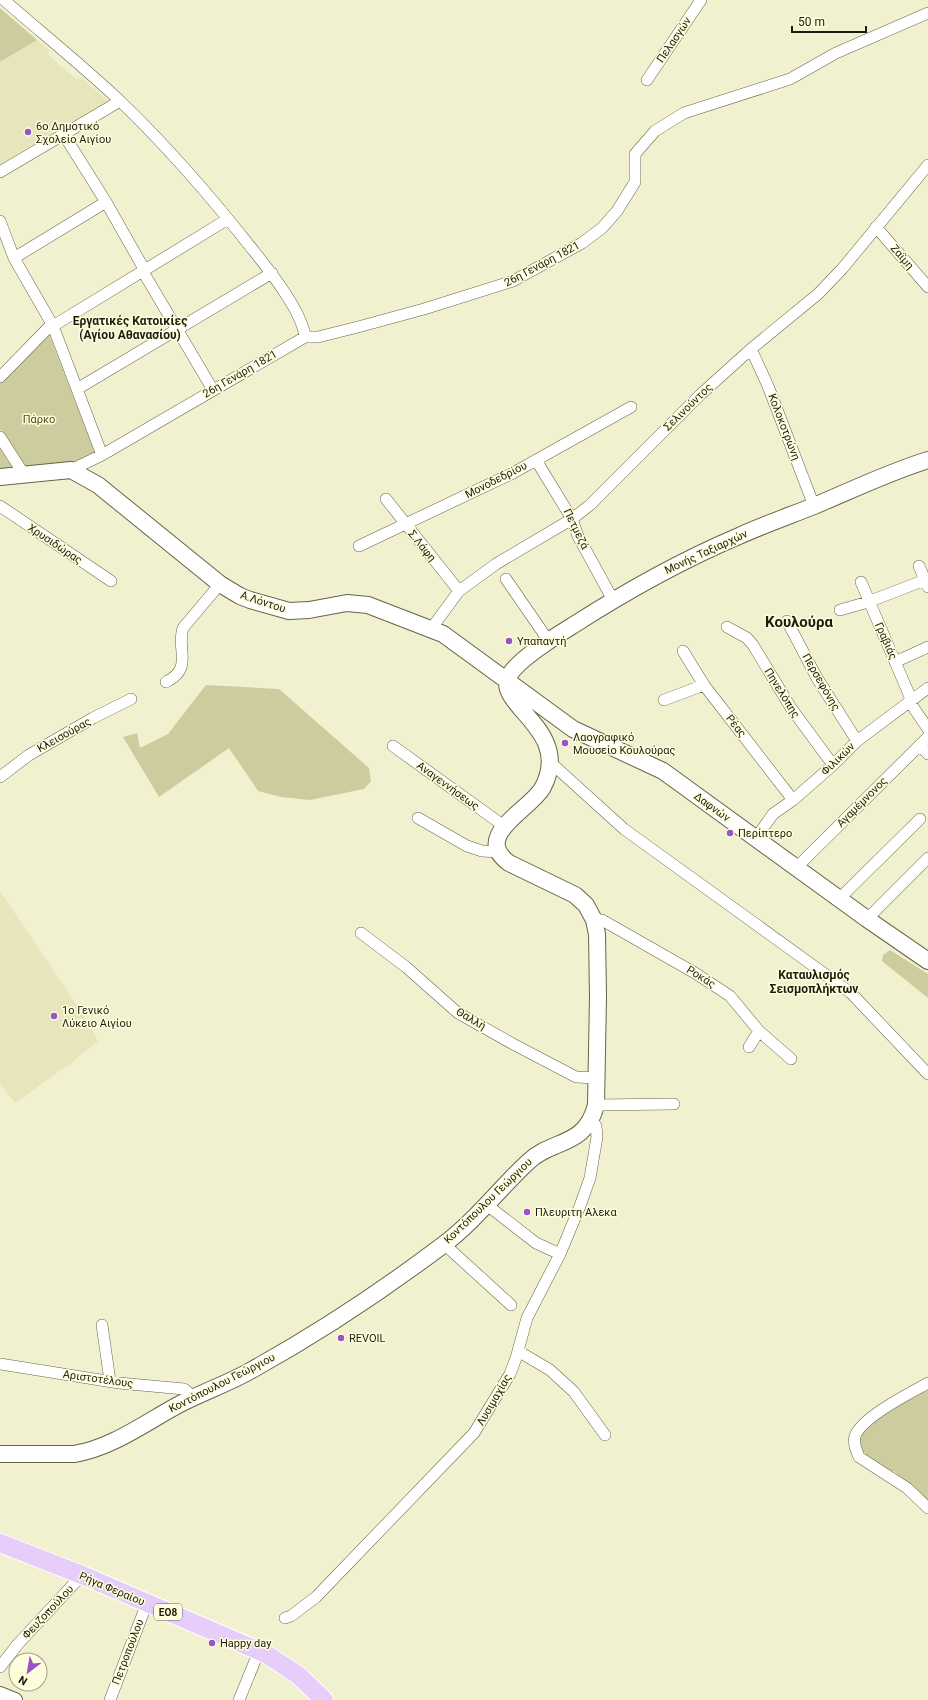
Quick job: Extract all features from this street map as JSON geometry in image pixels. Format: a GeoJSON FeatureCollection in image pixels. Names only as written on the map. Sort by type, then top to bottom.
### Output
{"type":"FeatureCollection","features":[{"type":"Feature","properties":{"kind":"main road","name":"Μονής Ταξιαρχών"},"geometry":{"type":"LineString","coordinates":[[507,682],[512,670],[548,640],[613,600],[651,579],[738,536],[814,506],[898,469],[928,460]]}},
{"type":"Feature","properties":{"kind":"main road"},"geometry":{"type":"LineString","coordinates":[[0,477],[78,474]]}},
{"type":"Feature","properties":{"kind":"main road","name":"Α.Λόντου"},"geometry":{"type":"LineString","coordinates":[[78,474],[98,485],[220,584],[240,596],[289,611],[309,610],[347,603],[358,603],[375,608],[431,629],[449,638],[507,682]]}},
{"type":"Feature","properties":{"kind":"main road"},"geometry":{"type":"LineString","coordinates":[[507,682],[509,695],[536,726],[545,739],[549,750],[550,762],[547,777],[540,792],[504,826],[498,838],[499,852],[509,863],[575,895],[586,905],[594,920],[598,934],[598,997],[596,1078],[593,1112]]}},
{"type":"Feature","properties":{"kind":"main road","name":"Δαφνών"},"geometry":{"type":"LineString","coordinates":[[507,682],[573,729],[657,768],[928,961]]}},
{"type":"Feature","properties":{"kind":"main road","name":"Κοντόπουλου Γεώργιου"},"geometry":{"type":"LineString","coordinates":[[0,1454],[74,1454],[85,1452],[121,1436],[194,1397],[229,1382],[309,1336],[383,1288],[444,1244],[487,1205],[528,1161],[540,1152],[569,1141],[582,1130],[593,1112]]}},
{"type":"Feature","properties":{"kind":"main road","name":"Ρήγα Φεραίου"},"geometry":{"type":"LineString","coordinates":[[0,1542],[82,1575],[279,1661],[324,1700]]}},
{"type":"Feature","properties":{"kind":"street"},"geometry":{"type":"LineString","coordinates":[[4,0],[120,101],[176,159],[272,273],[300,318],[304,327],[305,337]]}},
{"type":"Feature","properties":{"kind":"street","name":"Πελασγών"},"geometry":{"type":"LineString","coordinates":[[647,80],[701,0]]}},
{"type":"Feature","properties":{"kind":"street","name":"26η Γενάρη 1821"},"geometry":{"type":"LineString","coordinates":[[78,474],[102,455],[305,337],[318,337],[358,327],[424,309],[513,281],[582,243],[602,228],[617,211],[635,182],[635,154],[656,131],[684,112],[790,79],[836,54],[928,13]]}},
{"type":"Feature","properties":{"kind":"street"},"geometry":{"type":"LineString","coordinates":[[0,172],[120,101]]}},
{"type":"Feature","properties":{"kind":"street"},"geometry":{"type":"LineString","coordinates":[[64,135],[106,202],[213,390]]}},
{"type":"Feature","properties":{"kind":"street","name":"Σελινούντος"},"geometry":{"type":"LineString","coordinates":[[431,629],[459,591],[496,564],[572,519],[590,505],[701,394],[751,348],[818,294],[842,269],[928,165]]}},
{"type":"Feature","properties":{"kind":"street"},"geometry":{"type":"LineString","coordinates":[[14,258],[106,202]]}},
{"type":"Feature","properties":{"kind":"street"},"geometry":{"type":"LineString","coordinates":[[0,378],[52,325],[228,219]]}},
{"type":"Feature","properties":{"kind":"street"},"geometry":{"type":"LineString","coordinates":[[0,221],[14,258],[52,325],[102,455]]}},
{"type":"Feature","properties":{"kind":"street","name":"Ζαΐμη"},"geometry":{"type":"LineString","coordinates":[[876,227],[928,288]]}},
{"type":"Feature","properties":{"kind":"street"},"geometry":{"type":"LineString","coordinates":[[77,389],[272,273]]}},
{"type":"Feature","properties":{"kind":"street","name":"Κολοκοτρώνη"},"geometry":{"type":"LineString","coordinates":[[751,348],[768,386],[814,506]]}},
{"type":"Feature","properties":{"kind":"street","name":"Μονοδεδρίου"},"geometry":{"type":"LineString","coordinates":[[359,546],[513,473],[631,407]]}},
{"type":"Feature","properties":{"kind":"street"},"geometry":{"type":"LineString","coordinates":[[0,437],[25,476]]}},
{"type":"Feature","properties":{"kind":"street","name":"Πετμεζά"},"geometry":{"type":"LineString","coordinates":[[536,460],[572,519],[578,536],[613,600]]}},
{"type":"Feature","properties":{"kind":"street","name":"Σ.Λάφη"},"geometry":{"type":"LineString","coordinates":[[386,499],[459,591]]}},
{"type":"Feature","properties":{"kind":"street","name":"Χρυσιδώρας"},"geometry":{"type":"LineString","coordinates":[[0,506],[111,581]]}},
{"type":"Feature","properties":{"kind":"street"},"geometry":{"type":"LineString","coordinates":[[840,610],[926,583],[919,566]]}},
{"type":"Feature","properties":{"kind":"street"},"geometry":{"type":"LineString","coordinates":[[506,578],[548,640]]}},
{"type":"Feature","properties":{"kind":"street","name":"Γραβιάς"},"geometry":{"type":"LineString","coordinates":[[861,582],[868,602],[910,700],[928,729]]}},
{"type":"Feature","properties":{"kind":"street"},"geometry":{"type":"LineString","coordinates":[[166,682],[174,678],[181,669],[181,635],[183,628],[220,584]]}},
{"type":"Feature","properties":{"kind":"street","name":"Περσεφόνης"},"geometry":{"type":"LineString","coordinates":[[787,621],[817,678],[857,741]]}},
{"type":"Feature","properties":{"kind":"street","name":"Πηνελόπης"},"geometry":{"type":"LineString","coordinates":[[727,627],[747,638],[791,708],[833,765]]}},
{"type":"Feature","properties":{"kind":"street"},"geometry":{"type":"LineString","coordinates":[[895,662],[928,647]]}},
{"type":"Feature","properties":{"kind":"street","name":"Ρέας"},"geometry":{"type":"LineString","coordinates":[[683,651],[704,685],[793,800]]}},
{"type":"Feature","properties":{"kind":"street"},"geometry":{"type":"LineString","coordinates":[[664,700],[704,685]]}},
{"type":"Feature","properties":{"kind":"street","name":"Φιλικών"},"geometry":{"type":"LineString","coordinates":[[756,838],[773,814],[793,800],[833,765],[857,741],[928,688]]}},
{"type":"Feature","properties":{"kind":"street","name":"Κλεισούρας"},"geometry":{"type":"LineString","coordinates":[[0,777],[29,754],[93,718],[132,699]]}},
{"type":"Feature","properties":{"kind":"street"},"geometry":{"type":"LineString","coordinates":[[924,741],[928,754]]}},
{"type":"Feature","properties":{"kind":"street","name":"Αγαμέμνονος"},"geometry":{"type":"LineString","coordinates":[[796,868],[924,741]]}},
{"type":"Feature","properties":{"kind":"street","name":"Αναγεννήσεως"},"geometry":{"type":"LineString","coordinates":[[393,746],[504,826]]}},
{"type":"Feature","properties":{"kind":"street"},"geometry":{"type":"LineString","coordinates":[[550,762],[624,829],[851,993],[928,1074]]}},
{"type":"Feature","properties":{"kind":"street"},"geometry":{"type":"LineString","coordinates":[[418,818],[466,846],[482,851],[499,852]]}},
{"type":"Feature","properties":{"kind":"street"},"geometry":{"type":"LineString","coordinates":[[839,899],[920,819]]}},
{"type":"Feature","properties":{"kind":"street"},"geometry":{"type":"LineString","coordinates":[[867,919],[928,858]]}},
{"type":"Feature","properties":{"kind":"street","name":"Ροκάς"},"geometry":{"type":"LineString","coordinates":[[594,920],[602,920],[695,973],[730,996],[759,1030],[791,1059]]}},
{"type":"Feature","properties":{"kind":"street","name":"Θαλλή"},"geometry":{"type":"LineString","coordinates":[[361,933],[406,967],[458,1013],[576,1077],[596,1078]]}},
{"type":"Feature","properties":{"kind":"street"},"geometry":{"type":"LineString","coordinates":[[748,1047],[759,1030]]}},
{"type":"Feature","properties":{"kind":"street"},"geometry":{"type":"LineString","coordinates":[[593,1112],[674,1104]]}},
{"type":"Feature","properties":{"kind":"street","name":"Λυσιμαχίας"},"geometry":{"type":"LineString","coordinates":[[285,1618],[291,1616],[316,1597],[474,1433],[510,1374],[527,1318],[560,1254],[590,1178],[597,1137],[593,1112]]}},
{"type":"Feature","properties":{"kind":"street"},"geometry":{"type":"LineString","coordinates":[[487,1205],[536,1243],[560,1254]]}},
{"type":"Feature","properties":{"kind":"street"},"geometry":{"type":"LineString","coordinates":[[444,1244],[511,1305]]}},
{"type":"Feature","properties":{"kind":"street"},"geometry":{"type":"LineString","coordinates":[[102,1325],[110,1381]]}},
{"type":"Feature","properties":{"kind":"street"},"geometry":{"type":"LineString","coordinates":[[518,1351],[550,1370],[574,1392],[605,1435]]}},
{"type":"Feature","properties":{"kind":"street","name":"Αριστοτέλους"},"geometry":{"type":"LineString","coordinates":[[0,1364],[110,1381],[184,1389],[194,1397]]}},
{"type":"Feature","properties":{"kind":"street"},"geometry":{"type":"LineString","coordinates":[[928,1383],[882,1410],[864,1424],[855,1436],[855,1449],[859,1457],[907,1488],[928,1508]]}},
{"type":"Feature","properties":{"kind":"street","name":"Φευζοπούλου"},"geometry":{"type":"LineString","coordinates":[[0,1667],[18,1644],[82,1575]]}},
{"type":"Feature","properties":{"kind":"street","name":"Πετροπούλου"},"geometry":{"type":"LineString","coordinates":[[110,1700],[147,1603]]}},
{"type":"Feature","properties":{"kind":"street"},"geometry":{"type":"LineString","coordinates":[[239,1700],[258,1651]]}},
{"type":"Feature","properties":{"kind":"street"},"geometry":{"type":"LineString","coordinates":[[0,1694],[15,1700]]}},
{"type":"Feature","properties":{"kind":"shaded area","name":"6ο Δημοτικό Σχολείο Αιγίου"},"geometry":{"type":"Polygon","coordinates":[[[37,40],[50,51],[47,54],[77,80],[81,77],[108,101],[0,165],[0,62],[37,40]]]}},
{"type":"Feature","properties":{"kind":"shaded area"},"geometry":{"type":"Polygon","coordinates":[[[0,891],[82,1013],[98,1041],[71,1063],[15,1103],[0,1083],[0,891]]]}},
{"type":"Feature","properties":{"kind":"green space"},"geometry":{"type":"Polygon","coordinates":[[[0,8],[37,40],[0,62],[0,8]]]}},
{"type":"Feature","properties":{"kind":"green space","name":"Πάρκο"},"geometry":{"type":"Polygon","coordinates":[[[49,334],[95,453],[72,465],[27,471],[0,429],[0,383],[49,334]]]}},
{"type":"Feature","properties":{"kind":"green space"},"geometry":{"type":"Polygon","coordinates":[[[0,447],[16,470],[0,471],[0,447]]]}},
{"type":"Feature","properties":{"kind":"green space"},"geometry":{"type":"Polygon","coordinates":[[[206,685],[279,689],[369,768],[371,781],[364,789],[310,800],[281,797],[258,791],[229,748],[159,797],[123,737],[137,733],[140,748],[168,734],[206,685]]]}},
{"type":"Feature","properties":{"kind":"green space"},"geometry":{"type":"Polygon","coordinates":[[[890,950],[928,974],[928,998],[882,961],[883,955],[890,950]]]}},
{"type":"Feature","properties":{"kind":"green space"},"geometry":{"type":"Polygon","coordinates":[[[928,1388],[928,1504],[894,1471],[889,1472],[861,1453],[859,1436],[873,1421],[928,1388]]]}},
{"type":"Feature","properties":{"kind":"place","name":"6ο Δημοτικό Σχολείο Αιγίου"},"geometry":{"type":"Point","coordinates":[28,132]}},
{"type":"Feature","properties":{"kind":"place","name":"Υπαπαντή"},"geometry":{"type":"Point","coordinates":[509,641]}},
{"type":"Feature","properties":{"kind":"place","name":"Λαογραφικό Μουσείο Κουλούρας"},"geometry":{"type":"Point","coordinates":[565,743]}},
{"type":"Feature","properties":{"kind":"place","name":"Περίπτερο"},"geometry":{"type":"Point","coordinates":[730,833]}},
{"type":"Feature","properties":{"kind":"place","name":"1o Γενικό Λύκειο Αιγίου"},"geometry":{"type":"Point","coordinates":[54,1016]}},
{"type":"Feature","properties":{"kind":"place","name":"Πλευριτη Αλεκα"},"geometry":{"type":"Point","coordinates":[527,1212]}},
{"type":"Feature","properties":{"kind":"place","name":"REVOIL"},"geometry":{"type":"Point","coordinates":[341,1338]}},
{"type":"Feature","properties":{"kind":"place","name":"Happy day"},"geometry":{"type":"Point","coordinates":[212,1643]}},
{"type":"Feature","properties":{"kind":"district","name":"Εργατικές Κατοικίες (Αγίου Αθανασίου)"},"geometry":{"type":"Point","coordinates":[130,328]}},
{"type":"Feature","properties":{"kind":"district","name":"Κουλούρα"},"geometry":{"type":"Point","coordinates":[799,622]}},
{"type":"Feature","properties":{"kind":"district","name":"Καταυλισμός Σεισμοπλήκτων"},"geometry":{"type":"Point","coordinates":[814,982]}}]}
